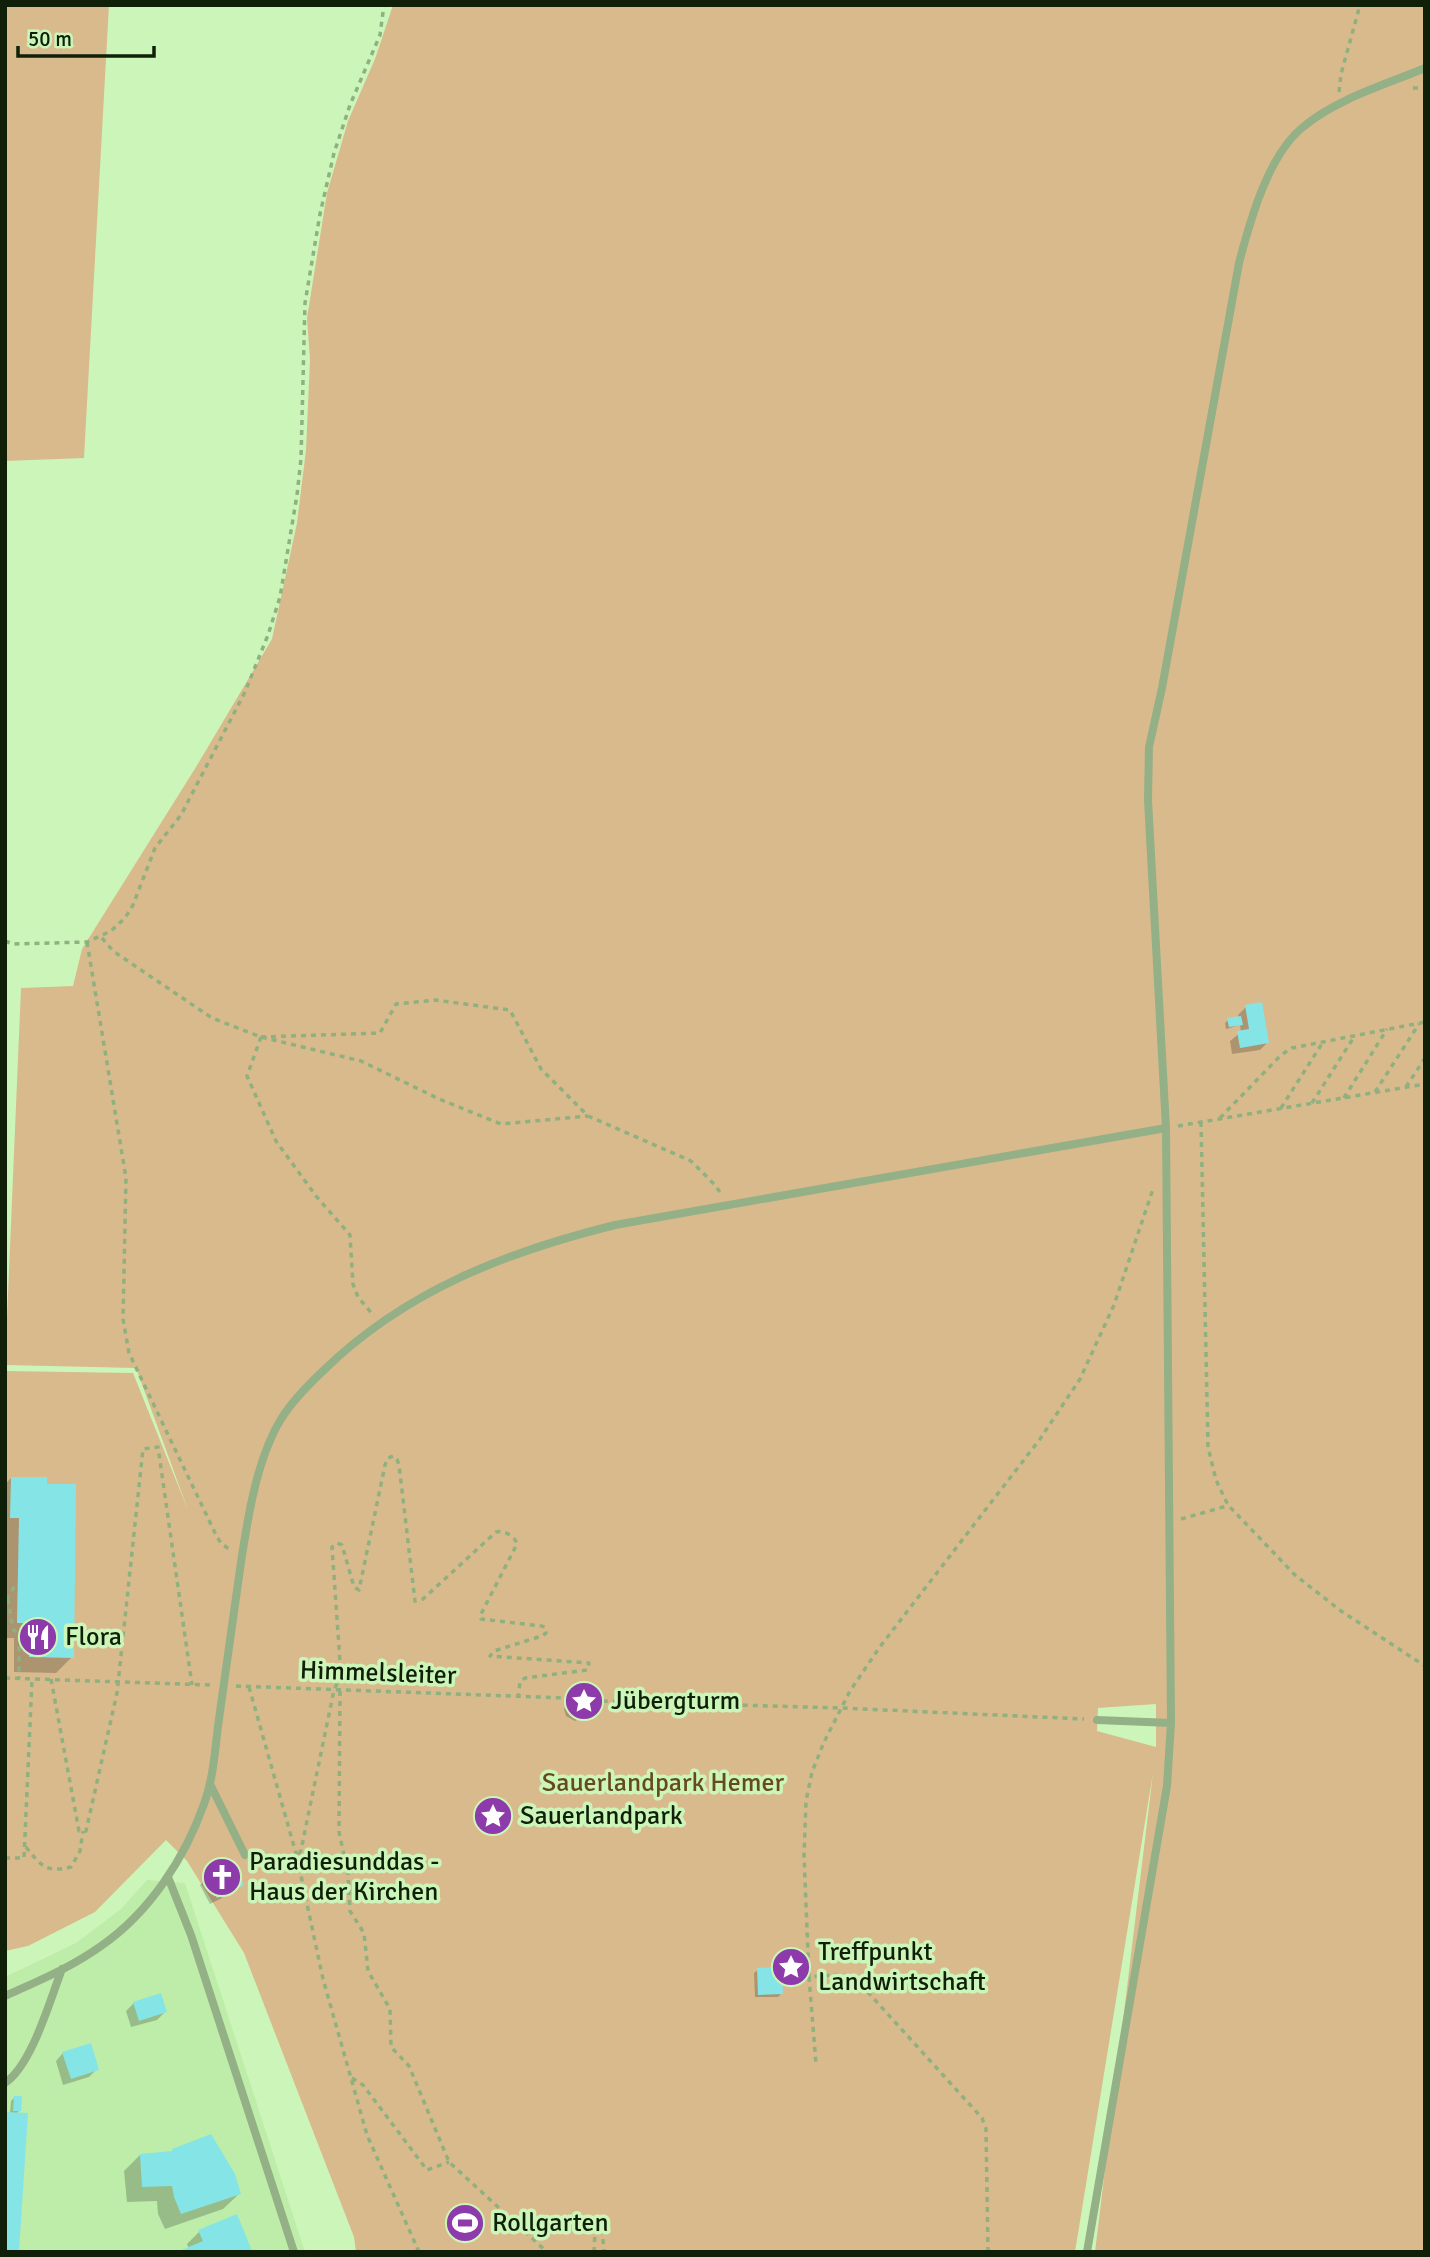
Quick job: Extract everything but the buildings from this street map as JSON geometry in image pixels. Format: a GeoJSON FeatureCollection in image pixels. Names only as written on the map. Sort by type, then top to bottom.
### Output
{"type":"FeatureCollection","features":[{"type":"Feature","properties":{"kind":"lane"},"geometry":{"type":"LineString","coordinates":[[1087,2252],[1167,1786],[1171,1723],[1166,1128],[1148,800],[1149,747],[1244,243],[1262,193],[1287,144],[1304,126],[1337,106],[1425,68]]}},
{"type":"Feature","properties":{"kind":"lane"},"geometry":{"type":"LineString","coordinates":[[5,1996],[101,1947],[136,1916],[168,1877],[183,1851],[210,1784],[242,1553],[263,1460],[281,1420],[293,1402],[342,1352],[380,1323],[474,1269],[539,1245],[615,1225],[1166,1128]]}},
{"type":"Feature","properties":{"kind":"lane"},"geometry":{"type":"LineString","coordinates":[[1097,1720],[1171,1723]]}},
{"type":"Feature","properties":{"kind":"lane"},"geometry":{"type":"LineString","coordinates":[[210,1784],[245,1855]]}},
{"type":"Feature","properties":{"kind":"lane"},"geometry":{"type":"LineString","coordinates":[[168,1877],[191,1935],[294,2252]]}},
{"type":"Feature","properties":{"kind":"lane"},"geometry":{"type":"LineString","coordinates":[[5,2083],[14,2077],[24,2063],[62,1969]]}},
{"type":"Feature","properties":{"kind":"path"},"geometry":{"type":"LineString","coordinates":[[5,941],[13,944],[87,942],[115,928],[129,912],[155,848],[181,815],[245,692],[272,622],[286,563],[299,483],[305,303],[320,214],[334,153],[350,105],[380,35],[384,5]]}},
{"type":"Feature","properties":{"kind":"path"},"geometry":{"type":"LineString","coordinates":[[1337,106],[1341,74],[1360,5]]}},
{"type":"Feature","properties":{"kind":"path"},"geometry":{"type":"LineString","coordinates":[[101,937],[113,951],[212,1018],[261,1037],[361,1061],[439,1099],[500,1124],[588,1116]]}},
{"type":"Feature","properties":{"kind":"path"},"geometry":{"type":"LineString","coordinates":[[87,942],[126,1178],[123,1319],[128,1346],[220,1543],[242,1553]]}},
{"type":"Feature","properties":{"kind":"path"},"geometry":{"type":"LineString","coordinates":[[261,1037],[380,1033],[396,1004],[435,1000],[510,1010],[541,1069],[588,1116],[691,1161],[714,1184],[729,1206]]}},
{"type":"Feature","properties":{"kind":"path"},"geometry":{"type":"LineString","coordinates":[[1219,1119],[1281,1055],[1292,1048],[1422,1023]]}},
{"type":"Feature","properties":{"kind":"path"},"geometry":{"type":"LineString","coordinates":[[1375,1092],[1422,1023]]}},
{"type":"Feature","properties":{"kind":"path"},"geometry":{"type":"LineString","coordinates":[[1344,1098],[1387,1029]]}},
{"type":"Feature","properties":{"kind":"path"},"geometry":{"type":"LineString","coordinates":[[1312,1103],[1355,1035]]}},
{"type":"Feature","properties":{"kind":"path"},"geometry":{"type":"LineString","coordinates":[[261,1037],[247,1076],[275,1141],[316,1196],[350,1235],[353,1284],[358,1297],[380,1323]]}},
{"type":"Feature","properties":{"kind":"path"},"geometry":{"type":"LineString","coordinates":[[1281,1108],[1323,1041]]}},
{"type":"Feature","properties":{"kind":"path"},"geometry":{"type":"LineString","coordinates":[[1406,1087],[1425,1058]]}},
{"type":"Feature","properties":{"kind":"path"},"geometry":{"type":"LineString","coordinates":[[1166,1128],[1425,1084]]}},
{"type":"Feature","properties":{"kind":"path"},"geometry":{"type":"LineString","coordinates":[[1201,1122],[1208,1447],[1216,1480],[1228,1505],[1295,1575],[1341,1611],[1425,1666]]}},
{"type":"Feature","properties":{"kind":"path"},"geometry":{"type":"LineString","coordinates":[[816,2064],[804,1856],[806,1801],[812,1772],[840,1707],[899,1620],[1040,1439],[1080,1379],[1114,1305],[1166,1160]]}},
{"type":"Feature","properties":{"kind":"path"},"geometry":{"type":"LineString","coordinates":[[25,1845],[37,1860],[47,1868],[57,1871],[71,1867],[80,1851],[83,1831],[86,1831],[118,1682],[143,1449],[158,1447],[192,1685]]}},
{"type":"Feature","properties":{"kind":"path"},"geometry":{"type":"LineString","coordinates":[[297,1857],[301,1850],[334,1690],[341,1676],[332,1547],[337,1543],[342,1545],[354,1587],[359,1590],[388,1458],[397,1459],[399,1465],[415,1601],[423,1599],[496,1532],[504,1532],[515,1539],[517,1544],[480,1616],[481,1619],[541,1626],[545,1627],[546,1633],[494,1651],[490,1656],[589,1663],[587,1670],[524,1678],[520,1682],[518,1698]]}},
{"type":"Feature","properties":{"kind":"path"},"geometry":{"type":"LineString","coordinates":[[1169,1519],[1187,1519],[1228,1505]]}},
{"type":"Feature","properties":{"kind":"path"},"geometry":{"type":"LineString","coordinates":[[16,1584],[6,1598],[13,1629],[19,1636],[19,1678]]}},
{"type":"Feature","properties":{"kind":"path"},"geometry":{"type":"LineString","coordinates":[[19,1636],[29,1636]]}},
{"type":"Feature","properties":{"kind":"path"},"geometry":{"type":"LineString","coordinates":[[5,1678],[172,1684]]}},
{"type":"Feature","properties":{"kind":"path"},"geometry":{"type":"LineString","coordinates":[[5,1858],[24,1858],[32,1679]]}},
{"type":"Feature","properties":{"kind":"path"},"geometry":{"type":"LineString","coordinates":[[51,1679],[79,1831],[83,1831]]}},
{"type":"Feature","properties":{"kind":"path","name":"Himmelsleiter"},"geometry":{"type":"LineString","coordinates":[[258,1688],[568,1699],[575,1687],[583,1685],[598,1693],[600,1701],[840,1707]]}},
{"type":"Feature","properties":{"kind":"path"},"geometry":{"type":"LineString","coordinates":[[249,1687],[287,1814],[323,1979],[367,2135],[419,2252]]}},
{"type":"Feature","properties":{"kind":"path"},"geometry":{"type":"LineString","coordinates":[[340,1690],[339,1832],[348,1873],[350,1911],[364,1933],[368,1970],[390,2008],[391,2047],[409,2066],[449,2162],[547,2252]]}},
{"type":"Feature","properties":{"kind":"path"},"geometry":{"type":"LineString","coordinates":[[840,1707],[1097,1720]]}},
{"type":"Feature","properties":{"kind":"path"},"geometry":{"type":"LineString","coordinates":[[809,1977],[844,1974],[856,1979],[982,2118],[986,2129],[988,2252]]}},
{"type":"Feature","properties":{"kind":"path"},"geometry":{"type":"LineString","coordinates":[[351,2077],[363,2085],[427,2170],[449,2162]]}},
{"type":"Feature","properties":{"kind":"path"},"geometry":{"type":"LineString","coordinates":[[594,2252],[595,2232],[598,2227],[602,2233],[604,2252]]}},
{"type":"Feature","properties":{"kind":"shaded area"},"geometry":{"type":"Polygon","coordinates":[[[147,1880],[185,1883],[305,2252],[5,2252],[5,1977],[76,1943],[121,1909],[147,1880]]]}},
{"type":"Feature","properties":{"kind":"green space"},"geometry":{"type":"Polygon","coordinates":[[[5,5],[109,5],[84,458],[5,461],[5,5]]]}},
{"type":"Feature","properties":{"kind":"green space","name":"Sauerlandpark Hemer"},"geometry":{"type":"Polygon","coordinates":[[[393,5],[1425,5],[1425,2252],[1095,2252],[1153,1773],[1075,2252],[356,2252],[354,2237],[244,1953],[187,1861],[166,1840],[95,1912],[28,1946],[5,1951],[5,1371],[133,1373],[188,1510],[136,1368],[5,1365],[21,988],[73,986],[82,949],[272,639],[297,523],[306,450],[310,360],[307,318],[327,193],[348,121],[375,59],[393,5]],[[1156,1704],[1098,1708],[1097,1731],[1156,1747],[1156,1704]]]}},
{"type":"Feature","properties":{"kind":"place","name":"Flora"},"geometry":{"type":"Point","coordinates":[38,1637]}},
{"type":"Feature","properties":{"kind":"place","name":"Jübergturm"},"geometry":{"type":"Point","coordinates":[584,1701]}},
{"type":"Feature","properties":{"kind":"place","name":"Sauerlandpark"},"geometry":{"type":"Point","coordinates":[493,1816]}},
{"type":"Feature","properties":{"kind":"place","name":"Paradiesunddas - Haus der Kirchen"},"geometry":{"type":"Point","coordinates":[222,1877]}},
{"type":"Feature","properties":{"kind":"place","name":"Treffpunkt Landwirtschaft"},"geometry":{"type":"Point","coordinates":[791,1967]}},
{"type":"Feature","properties":{"kind":"place","name":"Rollgarten"},"geometry":{"type":"Point","coordinates":[465,2223]}}]}
